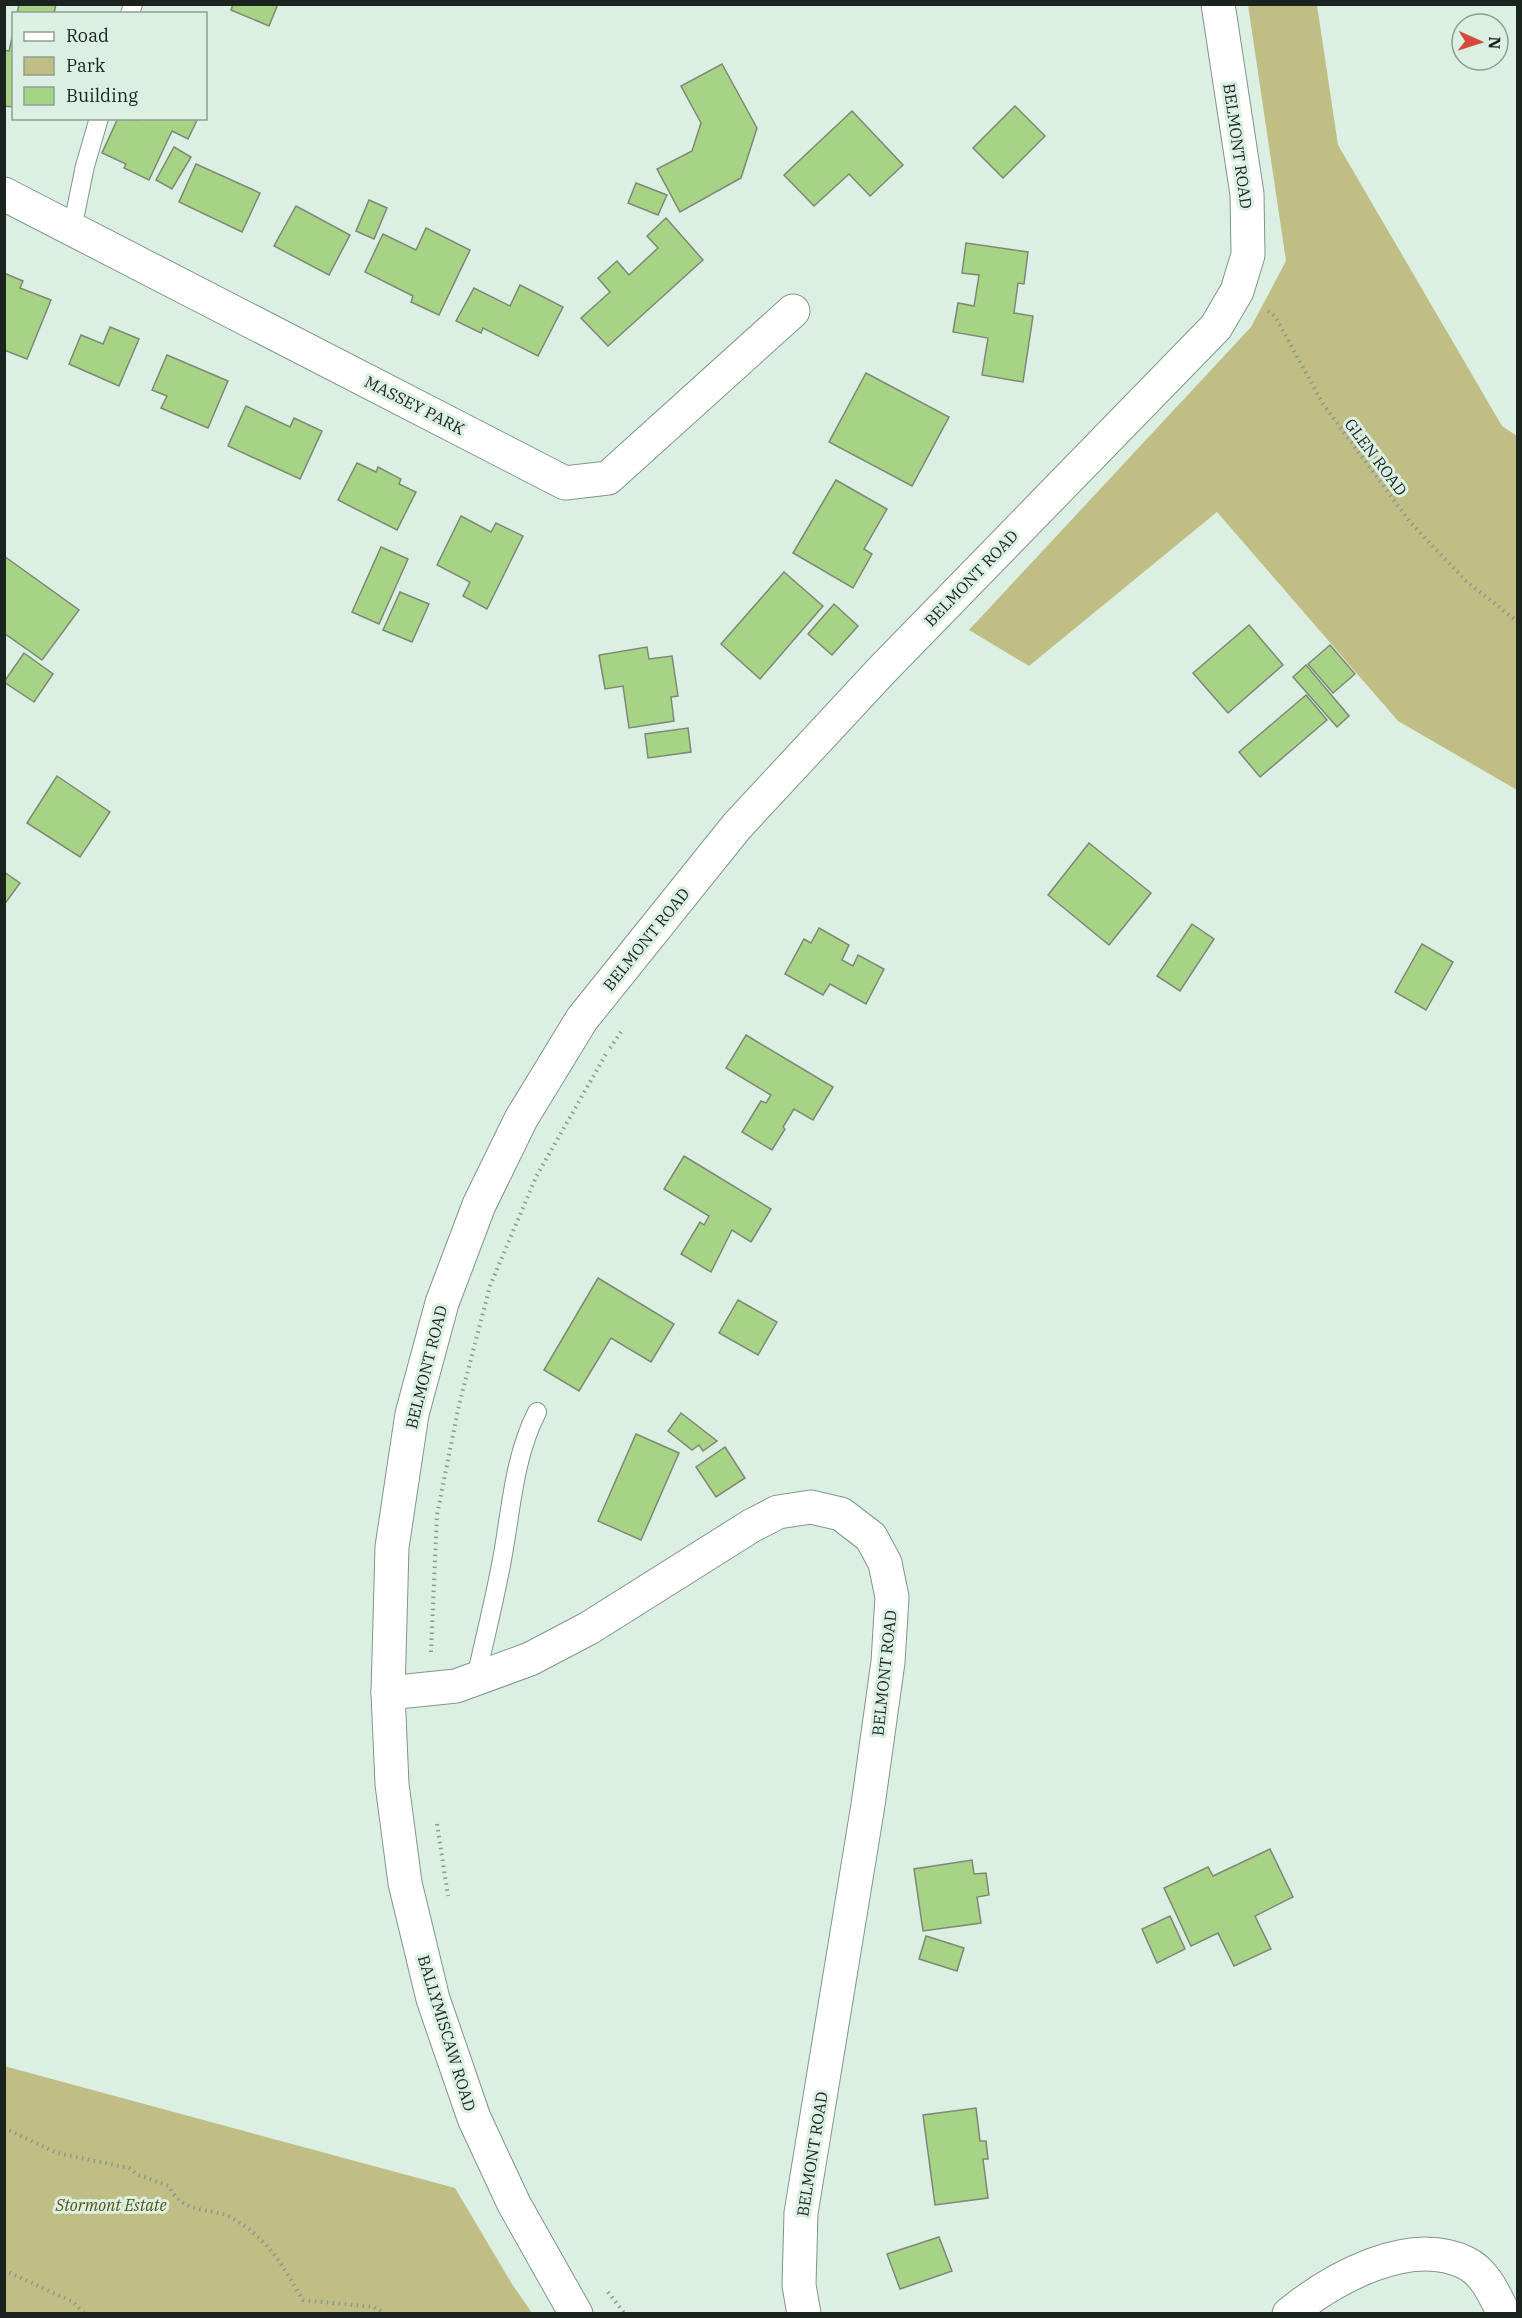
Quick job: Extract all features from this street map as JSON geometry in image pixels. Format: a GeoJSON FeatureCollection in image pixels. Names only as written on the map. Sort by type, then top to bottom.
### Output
{"type":"FeatureCollection","features":[{"type":"Feature","properties":{"kind":"main road","name":"BELMONT ROAD"},"geometry":{"type":"LineString","coordinates":[[804,2313],[799,2285],[801,2213],[868,1805],[888,1662],[892,1597],[885,1563],[871,1537],[841,1515],[811,1507],[778,1512],[589,1628],[530,1659],[456,1686],[388,1693],[392,1547],[412,1414],[442,1303],[479,1205],[520,1119],[582,1019],[737,826],[882,670],[1216,327],[1237,291],[1248,255],[1247,194],[1218,4]]}},
{"type":"Feature","properties":{"kind":"main road","name":"MASSEY PARK"},"geometry":{"type":"LineString","coordinates":[[4,195],[565,483],[608,478],[793,311]]}},
{"type":"Feature","properties":{"kind":"main road","name":"BALLYMISCAW ROAD"},"geometry":{"type":"LineString","coordinates":[[388,1693],[392,1784],[405,1883],[433,1999],[474,2118],[514,2204],[576,2313]]}},
{"type":"Feature","properties":{"kind":"main road"},"geometry":{"type":"LineString","coordinates":[[1288,2313],[1310,2296],[1356,2271],[1398,2257],[1439,2255],[1467,2264],[1489,2285],[1504,2313]]}},
{"type":"Feature","properties":{"kind":"lane"},"geometry":{"type":"LineString","coordinates":[[72,230],[85,166],[98,120]]}},
{"type":"Feature","properties":{"kind":"lane"},"geometry":{"type":"LineString","coordinates":[[476,1678],[501,1568],[510,1503],[528,1429],[537,1412]]}},
{"type":"Feature","properties":{"kind":"path","name":"GLEN ROAD"},"geometry":{"type":"LineString","coordinates":[[1237,291],[1275,316],[1323,404],[1410,522],[1466,581],[1518,622]]}},
{"type":"Feature","properties":{"kind":"path"},"geometry":{"type":"LineString","coordinates":[[4,2128],[57,2153],[129,2168],[138,2175],[169,2186],[173,2196],[199,2211],[225,2214],[245,2227],[274,2252],[303,2300],[374,2307],[385,2313]]}},
{"type":"Feature","properties":{"kind":"path"},"geometry":{"type":"LineString","coordinates":[[4,2270],[73,2302],[85,2313]]}},
{"type":"Feature","properties":{"kind":"green space"},"geometry":{"type":"Polygon","coordinates":[[[1248,5],[1317,5],[1338,145],[1502,426],[1517,436],[1517,790],[1398,721],[1217,512],[1029,666],[969,630],[1251,327],[1286,261],[1248,5]]]}},
{"type":"Feature","properties":{"kind":"green space","name":"Stormont Estate"},"geometry":{"type":"Polygon","coordinates":[[[4,2066],[455,2188],[512,2284],[532,2313],[5,2313],[4,2066]]]}},
{"type":"Feature","properties":{"kind":"building"},"geometry":{"type":"Polygon","coordinates":[[[19,4],[56,4],[54,12],[17,12],[19,4]]]}},
{"type":"Feature","properties":{"kind":"building"},"geometry":{"type":"Polygon","coordinates":[[[233,4],[278,4],[269,26],[231,10],[233,4]]]}},
{"type":"Feature","properties":{"kind":"building"},"geometry":{"type":"Polygon","coordinates":[[[12,38],[12,107],[4,106],[4,50],[9,51],[12,38]]]}},
{"type":"Feature","properties":{"kind":"building"},"geometry":{"type":"Polygon","coordinates":[[[722,64],[757,128],[741,178],[680,212],[657,169],[692,151],[701,123],[681,86],[722,64]]]}},
{"type":"Feature","properties":{"kind":"building"},"geometry":{"type":"Polygon","coordinates":[[[1015,106],[1045,136],[1003,178],[973,148],[1015,106]]]}},
{"type":"Feature","properties":{"kind":"building"},"geometry":{"type":"Polygon","coordinates":[[[852,111],[903,165],[870,196],[849,174],[814,206],[784,175],[852,111]]]}},
{"type":"Feature","properties":{"kind":"building"},"geometry":{"type":"Polygon","coordinates":[[[117,120],[197,120],[188,139],[172,131],[149,180],[124,168],[126,164],[102,153],[117,120]]]}},
{"type":"Feature","properties":{"kind":"building"},"geometry":{"type":"Polygon","coordinates":[[[174,147],[191,157],[172,189],[156,180],[174,147]]]}},
{"type":"Feature","properties":{"kind":"building"},"geometry":{"type":"Polygon","coordinates":[[[196,164],[260,193],[242,232],[179,202],[196,164]]]}},
{"type":"Feature","properties":{"kind":"building"},"geometry":{"type":"Polygon","coordinates":[[[636,183],[667,195],[658,215],[628,203],[636,183]]]}},
{"type":"Feature","properties":{"kind":"building"},"geometry":{"type":"Polygon","coordinates":[[[369,200],[387,208],[374,239],[356,231],[369,200]]]}},
{"type":"Feature","properties":{"kind":"building"},"geometry":{"type":"Polygon","coordinates":[[[296,206],[350,235],[329,275],[274,246],[296,206]]]}},
{"type":"Feature","properties":{"kind":"building"},"geometry":{"type":"Polygon","coordinates":[[[666,218],[703,260],[608,346],[581,318],[610,292],[598,278],[617,261],[629,275],[658,248],[647,236],[666,218]]]}},
{"type":"Feature","properties":{"kind":"building"},"geometry":{"type":"Polygon","coordinates":[[[426,228],[470,250],[439,315],[411,302],[413,296],[365,272],[383,234],[416,250],[426,228]]]}},
{"type":"Feature","properties":{"kind":"building"},"geometry":{"type":"Polygon","coordinates":[[[966,243],[1028,252],[1024,284],[1018,283],[1014,313],[1033,316],[1023,382],[982,375],[988,338],[953,332],[958,303],[974,306],[979,275],[962,273],[966,243]]]}},
{"type":"Feature","properties":{"kind":"building"},"geometry":{"type":"Polygon","coordinates":[[[4,273],[23,281],[20,288],[51,300],[27,359],[4,350],[4,273]]]}},
{"type":"Feature","properties":{"kind":"building"},"geometry":{"type":"Polygon","coordinates":[[[520,285],[563,307],[538,356],[483,328],[481,333],[456,321],[474,288],[510,306],[520,285]]]}},
{"type":"Feature","properties":{"kind":"building"},"geometry":{"type":"Polygon","coordinates":[[[110,327],[139,339],[119,386],[69,364],[81,335],[103,344],[110,327]]]}},
{"type":"Feature","properties":{"kind":"building"},"geometry":{"type":"Polygon","coordinates":[[[167,355],[228,381],[208,428],[161,408],[167,396],[152,390],[167,355]]]}},
{"type":"Feature","properties":{"kind":"building"},"geometry":{"type":"Polygon","coordinates":[[[866,373],[949,417],[912,486],[829,442],[866,373]]]}},
{"type":"Feature","properties":{"kind":"building"},"geometry":{"type":"Polygon","coordinates":[[[246,406],[290,427],[294,418],[322,431],[300,479],[228,446],[246,406]]]}},
{"type":"Feature","properties":{"kind":"building"},"geometry":{"type":"Polygon","coordinates":[[[357,463],[376,472],[378,467],[401,479],[399,484],[416,492],[397,530],[338,500],[357,463]]]}},
{"type":"Feature","properties":{"kind":"building"},"geometry":{"type":"Polygon","coordinates":[[[836,480],[887,509],[864,549],[872,554],[853,588],[793,553],[836,480]]]}},
{"type":"Feature","properties":{"kind":"building"},"geometry":{"type":"Polygon","coordinates":[[[461,516],[491,532],[496,523],[523,536],[487,609],[463,596],[470,582],[437,565],[461,516]]]}},
{"type":"Feature","properties":{"kind":"building"},"geometry":{"type":"Polygon","coordinates":[[[381,547],[408,559],[379,624],[352,612],[381,547]]]}},
{"type":"Feature","properties":{"kind":"building"},"geometry":{"type":"Polygon","coordinates":[[[4,556],[79,610],[42,660],[4,633],[4,556]]]}},
{"type":"Feature","properties":{"kind":"building"},"geometry":{"type":"Polygon","coordinates":[[[784,572],[823,606],[760,679],[721,644],[784,572]]]}},
{"type":"Feature","properties":{"kind":"building"},"geometry":{"type":"Polygon","coordinates":[[[400,592],[429,604],[412,642],[383,630],[400,592]]]}},
{"type":"Feature","properties":{"kind":"building"},"geometry":{"type":"Polygon","coordinates":[[[834,604],[858,626],[832,655],[808,634],[834,604]]]}},
{"type":"Feature","properties":{"kind":"building"},"geometry":{"type":"Polygon","coordinates":[[[1249,625],[1283,665],[1228,713],[1193,673],[1249,625]]]}},
{"type":"Feature","properties":{"kind":"building"},"geometry":{"type":"Polygon","coordinates":[[[1330,645],[1355,674],[1333,693],[1308,664],[1330,645]]]}},
{"type":"Feature","properties":{"kind":"building"},"geometry":{"type":"Polygon","coordinates":[[[647,647],[649,659],[672,656],[678,696],[671,697],[674,721],[629,728],[623,686],[605,689],[599,655],[647,647]]]}},
{"type":"Feature","properties":{"kind":"building"},"geometry":{"type":"Polygon","coordinates":[[[24,653],[53,674],[34,702],[4,682],[24,653]]]}},
{"type":"Feature","properties":{"kind":"building"},"geometry":{"type":"Polygon","coordinates":[[[1306,665],[1349,716],[1337,727],[1293,677],[1306,665]]]}},
{"type":"Feature","properties":{"kind":"building"},"geometry":{"type":"Polygon","coordinates":[[[1306,695],[1327,720],[1260,777],[1239,752],[1306,695]]]}},
{"type":"Feature","properties":{"kind":"building"},"geometry":{"type":"Polygon","coordinates":[[[688,728],[691,752],[648,758],[645,734],[688,728]]]}},
{"type":"Feature","properties":{"kind":"building"},"geometry":{"type":"Polygon","coordinates":[[[57,776],[110,812],[80,857],[27,823],[57,776]]]}},
{"type":"Feature","properties":{"kind":"building"},"geometry":{"type":"Polygon","coordinates":[[[1089,843],[1151,893],[1109,945],[1048,895],[1089,843]]]}},
{"type":"Feature","properties":{"kind":"building"},"geometry":{"type":"Polygon","coordinates":[[[4,872],[20,883],[4,905],[4,872]]]}},
{"type":"Feature","properties":{"kind":"building"},"geometry":{"type":"Polygon","coordinates":[[[1192,924],[1214,939],[1180,991],[1157,976],[1192,924]]]}},
{"type":"Feature","properties":{"kind":"building"},"geometry":{"type":"Polygon","coordinates":[[[819,928],[849,945],[842,960],[853,966],[858,955],[884,969],[866,1004],[830,984],[823,995],[785,974],[804,939],[811,943],[819,928]]]}},
{"type":"Feature","properties":{"kind":"building"},"geometry":{"type":"Polygon","coordinates":[[[1422,944],[1453,962],[1426,1010],[1395,992],[1422,944]]]}},
{"type":"Feature","properties":{"kind":"building"},"geometry":{"type":"Polygon","coordinates":[[[746,1035],[833,1087],[813,1120],[794,1109],[772,1150],[742,1132],[761,1101],[766,1103],[771,1095],[726,1068],[746,1035]]]}},
{"type":"Feature","properties":{"kind":"building"},"geometry":{"type":"Polygon","coordinates":[[[684,1156],[771,1209],[751,1242],[732,1230],[711,1272],[681,1254],[700,1222],[704,1225],[709,1216],[664,1189],[684,1156]]]}},
{"type":"Feature","properties":{"kind":"building"},"geometry":{"type":"Polygon","coordinates":[[[598,1278],[674,1324],[651,1362],[611,1338],[579,1391],[544,1370],[598,1278]]]}},
{"type":"Feature","properties":{"kind":"building"},"geometry":{"type":"Polygon","coordinates":[[[738,1300],[777,1322],[758,1355],[719,1333],[738,1300]]]}},
{"type":"Feature","properties":{"kind":"building"},"geometry":{"type":"Polygon","coordinates":[[[681,1413],[717,1441],[703,1451],[699,1445],[692,1450],[668,1431],[681,1413]]]}},
{"type":"Feature","properties":{"kind":"building"},"geometry":{"type":"Polygon","coordinates":[[[636,1434],[679,1453],[641,1540],[598,1521],[636,1434]]]}},
{"type":"Feature","properties":{"kind":"building"},"geometry":{"type":"Polygon","coordinates":[[[725,1447],[745,1478],[716,1497],[696,1467],[725,1447]]]}},
{"type":"Feature","properties":{"kind":"building"},"geometry":{"type":"Polygon","coordinates":[[[1270,1849],[1293,1897],[1255,1916],[1271,1949],[1234,1966],[1218,1933],[1191,1946],[1164,1888],[1208,1867],[1213,1876],[1270,1849]]]}},
{"type":"Feature","properties":{"kind":"building"},"geometry":{"type":"Polygon","coordinates":[[[972,1860],[974,1874],[986,1873],[989,1895],[977,1897],[981,1923],[923,1931],[914,1869],[972,1860]]]}},
{"type":"Feature","properties":{"kind":"building"},"geometry":{"type":"Polygon","coordinates":[[[1170,1916],[1185,1949],[1157,1963],[1142,1929],[1170,1916]]]}},
{"type":"Feature","properties":{"kind":"building"},"geometry":{"type":"Polygon","coordinates":[[[926,1936],[964,1948],[957,1971],[919,1959],[926,1936]]]}},
{"type":"Feature","properties":{"kind":"building"},"geometry":{"type":"Polygon","coordinates":[[[976,2108],[980,2141],[986,2141],[988,2159],[983,2159],[988,2198],[935,2205],[923,2115],[976,2108]]]}},
{"type":"Feature","properties":{"kind":"building"},"geometry":{"type":"Polygon","coordinates":[[[939,2237],[952,2271],[900,2289],[887,2254],[939,2237]]]}}]}
